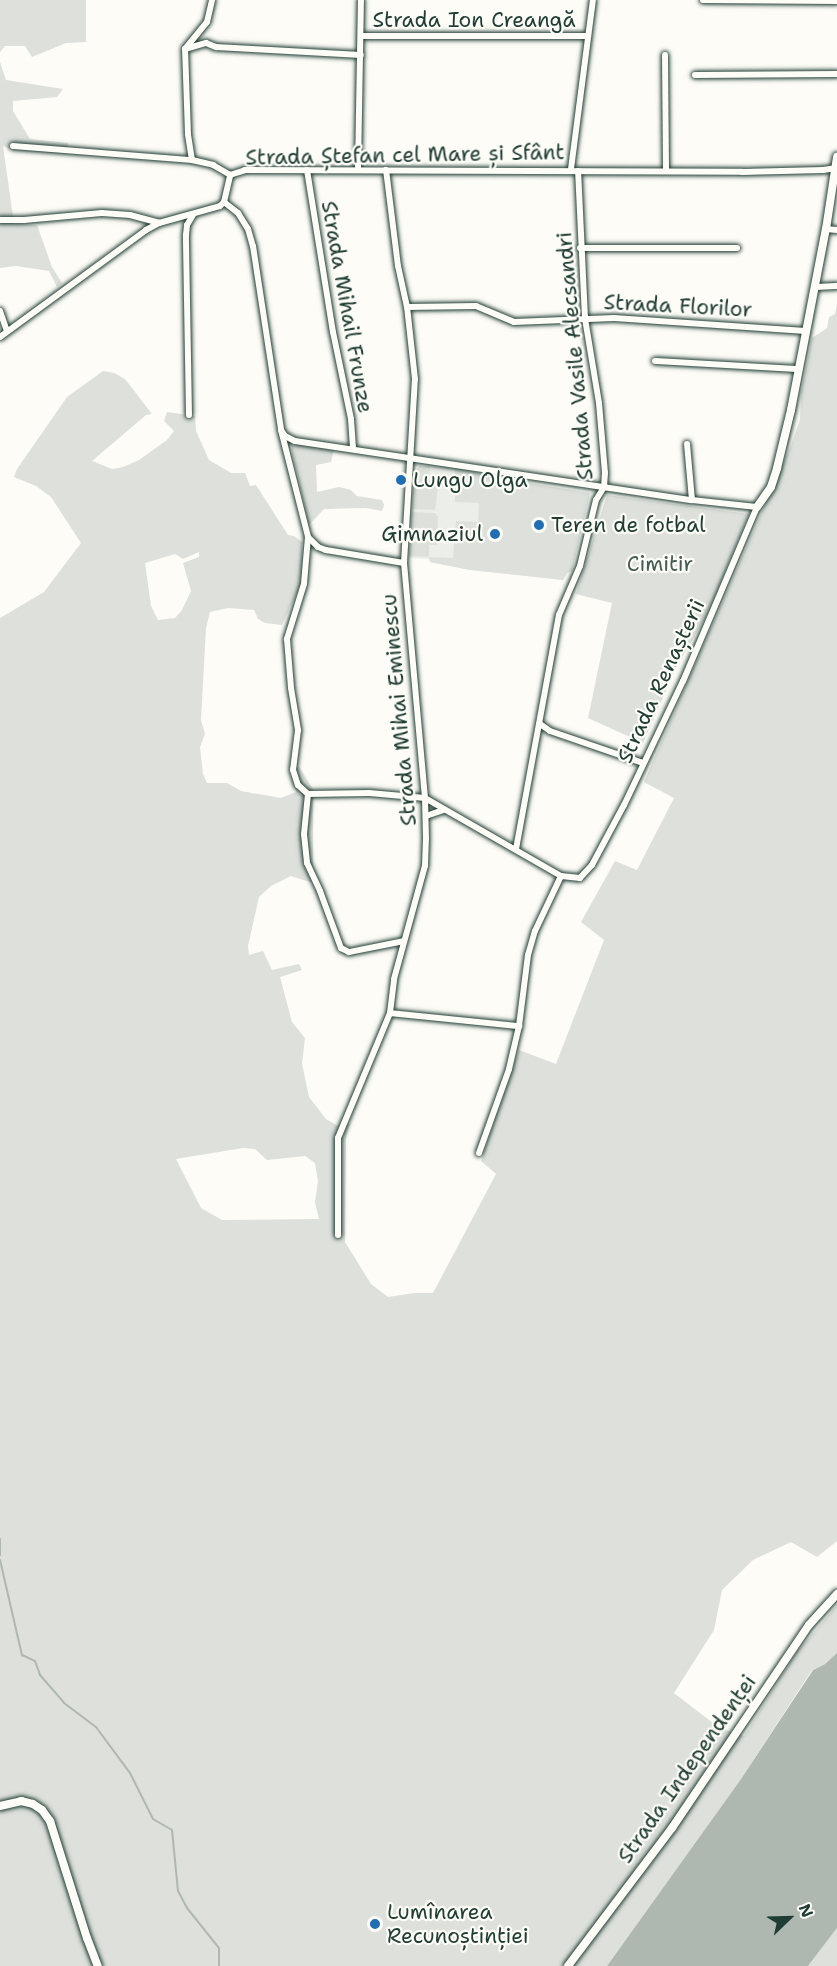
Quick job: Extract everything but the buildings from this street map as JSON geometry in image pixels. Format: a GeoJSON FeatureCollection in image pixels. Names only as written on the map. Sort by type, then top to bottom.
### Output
{"type":"FeatureCollection","features":[{"type":"Feature","properties":{"kind":"main road","name":"Strada Independenței"},"geometry":{"type":"LineString","coordinates":[[568,1966],[672,1828],[809,1625],[837,1594]]}},
{"type":"Feature","properties":{"kind":"main road"},"geometry":{"type":"LineString","coordinates":[[0,1806],[21,1801],[33,1804],[50,1821],[98,1966]]}},
{"type":"Feature","properties":{"kind":"street"},"geometry":{"type":"LineString","coordinates":[[192,160],[188,134],[185,49],[207,22],[212,0]]}},
{"type":"Feature","properties":{"kind":"street"},"geometry":{"type":"LineString","coordinates":[[358,169],[361,0]]}},
{"type":"Feature","properties":{"kind":"street","name":"Strada Vasile Alecsandri"},"geometry":{"type":"LineString","coordinates":[[516,849],[559,615],[580,566],[596,500],[604,488],[605,473],[599,403],[585,318],[575,170],[593,0]]}},
{"type":"Feature","properties":{"kind":"street"},"geometry":{"type":"LineString","coordinates":[[704,0],[837,1]]}},
{"type":"Feature","properties":{"kind":"street","name":"Strada Ion Creangă"},"geometry":{"type":"LineString","coordinates":[[361,36],[588,36]]}},
{"type":"Feature","properties":{"kind":"street","name":"Strada Ion Creangă"},"geometry":{"type":"LineString","coordinates":[[185,49],[206,43],[216,47],[361,55]]}},
{"type":"Feature","properties":{"kind":"street"},"geometry":{"type":"LineString","coordinates":[[665,55],[666,171]]}},
{"type":"Feature","properties":{"kind":"street"},"geometry":{"type":"LineString","coordinates":[[695,75],[837,74]]}},
{"type":"Feature","properties":{"kind":"street"},"geometry":{"type":"LineString","coordinates":[[13,146],[192,160],[213,165],[230,175]]}},
{"type":"Feature","properties":{"kind":"street","name":"Strada Renașterii"},"geometry":{"type":"LineString","coordinates":[[561,876],[580,878],[586,874],[683,681],[757,507],[771,487],[815,287],[837,168],[837,157]]}},
{"type":"Feature","properties":{"kind":"street","name":"Strada Ștefan cel Mare și Sfânt"},"geometry":{"type":"LineString","coordinates":[[224,202],[230,175],[244,170],[666,171],[837,168]]}},
{"type":"Feature","properties":{"kind":"street","name":"Strada Mihail Frunze"},"geometry":{"type":"LineString","coordinates":[[308,170],[333,332],[351,419],[353,449]]}},
{"type":"Feature","properties":{"kind":"street","name":"Strada Mihai Eminescu"},"geometry":{"type":"LineString","coordinates":[[339,1235],[338,1138],[390,1013],[404,941],[425,866],[425,798],[404,563],[415,379],[407,307],[398,266],[386,170]]}},
{"type":"Feature","properties":{"kind":"street"},"geometry":{"type":"LineString","coordinates":[[0,337],[146,230],[159,223],[216,208],[224,202],[238,213],[248,229],[253,246],[281,430],[308,537],[304,584],[287,639],[291,688],[298,730],[293,770],[298,785],[308,794],[369,793],[425,798],[561,876],[535,931],[528,955],[519,1026],[509,1069],[479,1153]]}},
{"type":"Feature","properties":{"kind":"street"},"geometry":{"type":"LineString","coordinates":[[0,220],[102,213],[130,215],[159,223]]}},
{"type":"Feature","properties":{"kind":"street"},"geometry":{"type":"LineString","coordinates":[[189,415],[186,235],[187,225],[194,215]]}},
{"type":"Feature","properties":{"kind":"street"},"geometry":{"type":"LineString","coordinates":[[826,229],[837,230]]}},
{"type":"Feature","properties":{"kind":"street"},"geometry":{"type":"LineString","coordinates":[[580,248],[737,248]]}},
{"type":"Feature","properties":{"kind":"street"},"geometry":{"type":"LineString","coordinates":[[815,287],[837,286]]}},
{"type":"Feature","properties":{"kind":"street","name":"Strada Florilor"},"geometry":{"type":"LineString","coordinates":[[407,307],[476,306],[514,322],[585,318],[680,321],[806,331]]}},
{"type":"Feature","properties":{"kind":"street"},"geometry":{"type":"LineString","coordinates":[[0,311],[7,331]]}},
{"type":"Feature","properties":{"kind":"street"},"geometry":{"type":"LineString","coordinates":[[655,361],[798,369]]}},
{"type":"Feature","properties":{"kind":"street"},"geometry":{"type":"LineString","coordinates":[[281,430],[285,436],[294,441],[604,488],[757,507]]}},
{"type":"Feature","properties":{"kind":"street"},"geometry":{"type":"LineString","coordinates":[[687,444],[692,500]]}},
{"type":"Feature","properties":{"kind":"street"},"geometry":{"type":"LineString","coordinates":[[308,537],[318,547],[326,550],[404,563]]}},
{"type":"Feature","properties":{"kind":"street"},"geometry":{"type":"LineString","coordinates":[[540,724],[550,731],[643,763]]}},
{"type":"Feature","properties":{"kind":"street"},"geometry":{"type":"LineString","coordinates":[[308,794],[303,834],[307,863],[321,891],[338,945],[349,952],[404,941]]}},
{"type":"Feature","properties":{"kind":"street"},"geometry":{"type":"LineString","coordinates":[[426,816],[443,810]]}},
{"type":"Feature","properties":{"kind":"street"},"geometry":{"type":"LineString","coordinates":[[390,1013],[519,1026]]}},
{"type":"Feature","properties":{"kind":"shaded area","name":"Gimnaziul"},"geometry":{"type":"Polygon","coordinates":[[[419,466],[455,467],[497,478],[590,493],[572,571],[567,573],[563,580],[470,570],[430,562],[429,559],[409,558],[414,475],[419,466]]]}},
{"type":"Feature","properties":{"kind":"shaded area"},"geometry":{"type":"Polygon","coordinates":[[[837,1653],[837,1928],[808,1966],[607,1966],[741,1779],[813,1670],[825,1664],[837,1653]]]}},
{"type":"Feature","properties":{"kind":"green space"},"geometry":{"type":"Polygon","coordinates":[[[0,0],[86,0],[86,42],[66,43],[32,57],[25,46],[5,46],[0,52],[0,0]]]}},
{"type":"Feature","properties":{"kind":"green space"},"geometry":{"type":"Polygon","coordinates":[[[0,62],[6,80],[63,89],[57,97],[13,101],[13,111],[30,139],[68,143],[67,154],[12,150],[3,146],[14,224],[37,225],[52,267],[62,283],[57,287],[49,271],[16,266],[0,268],[0,62]]]}},
{"type":"Feature","properties":{"kind":"green space"},"geometry":{"type":"Polygon","coordinates":[[[837,304],[837,1541],[817,1557],[791,1542],[753,1560],[722,1590],[714,1630],[674,1693],[718,1727],[744,1736],[797,1652],[837,1605],[837,1653],[825,1664],[812,1670],[741,1779],[607,1966],[0,1966],[0,618],[44,592],[81,543],[51,497],[36,486],[14,477],[17,469],[67,397],[103,371],[114,373],[125,379],[152,414],[146,415],[92,461],[112,469],[123,467],[139,460],[167,440],[174,431],[164,421],[167,412],[195,416],[196,431],[209,460],[231,473],[245,473],[250,486],[256,485],[288,535],[302,542],[302,582],[282,625],[265,623],[258,619],[254,610],[228,608],[210,612],[206,628],[201,720],[205,734],[200,747],[203,774],[207,783],[227,783],[241,791],[281,798],[296,792],[289,769],[299,767],[313,789],[313,866],[318,879],[310,882],[291,876],[271,886],[259,897],[248,946],[249,955],[263,951],[272,970],[299,964],[302,970],[280,977],[292,1022],[305,1038],[302,1064],[309,1097],[326,1119],[338,1126],[341,1122],[350,1124],[346,1139],[345,1242],[371,1284],[388,1297],[433,1293],[496,1174],[481,1161],[519,1050],[556,1064],[604,940],[581,922],[615,861],[637,870],[674,798],[644,782],[791,445],[800,420],[801,393],[812,338],[827,328],[829,317],[835,314],[837,304]],[[199,552],[183,559],[175,554],[145,563],[151,606],[158,620],[175,618],[182,610],[191,591],[183,563],[199,557],[199,552]],[[243,1148],[176,1159],[201,1208],[222,1220],[319,1219],[315,1202],[318,1181],[315,1163],[305,1156],[267,1160],[255,1149],[243,1148]]]}},
{"type":"Feature","properties":{"kind":"green space"},"geometry":{"type":"Polygon","coordinates":[[[298,443],[334,449],[331,462],[316,465],[317,492],[339,487],[351,490],[357,496],[382,500],[384,505],[382,511],[366,508],[324,509],[309,525],[292,450],[292,446],[298,443]]]}},
{"type":"Feature","properties":{"kind":"green space"},"geometry":{"type":"Polygon","coordinates":[[[419,466],[430,466],[429,480],[439,480],[435,510],[412,509],[414,475],[419,466]]]}},
{"type":"Feature","properties":{"kind":"green space","name":"Gimnaziul"},"geometry":{"type":"Polygon","coordinates":[[[455,467],[497,478],[590,493],[572,571],[567,573],[563,580],[470,570],[430,562],[429,557],[453,558],[456,521],[478,522],[479,503],[455,502],[455,467]]]}},
{"type":"Feature","properties":{"kind":"green space","name":"Cimitir"},"geometry":{"type":"Polygon","coordinates":[[[607,495],[749,514],[708,613],[676,668],[643,743],[588,718],[612,603],[576,594],[607,495]]]}},
{"type":"Feature","properties":{"kind":"green space"},"geometry":{"type":"Polygon","coordinates":[[[412,512],[435,513],[438,517],[437,545],[429,545],[429,557],[409,556],[412,512]]]}},
{"type":"Feature","properties":{"kind":"green space"},"geometry":{"type":"Polygon","coordinates":[[[837,1928],[837,1966],[808,1966],[837,1928]]]}},
{"type":"Feature","properties":{"kind":"waterway"},"geometry":{"type":"LineString","coordinates":[[0,1539],[0,1555]]}},
{"type":"Feature","properties":{"kind":"waterway"},"geometry":{"type":"LineString","coordinates":[[0,1560],[22,1655],[35,1661],[40,1675],[64,1703],[96,1727],[130,1773],[153,1819],[172,1830],[178,1891],[187,1908],[219,1948],[219,1966]]}},
{"type":"Feature","properties":{"kind":"place","name":"Lungu Olga"},"geometry":{"type":"Point","coordinates":[401,480]}},
{"type":"Feature","properties":{"kind":"place","name":"Teren de fotbal"},"geometry":{"type":"Point","coordinates":[539,525]}},
{"type":"Feature","properties":{"kind":"place","name":"Gimnaziul"},"geometry":{"type":"Point","coordinates":[495,534]}},
{"type":"Feature","properties":{"kind":"place","name":"Lumînarea Recunoștinției"},"geometry":{"type":"Point","coordinates":[375,1924]}}]}
